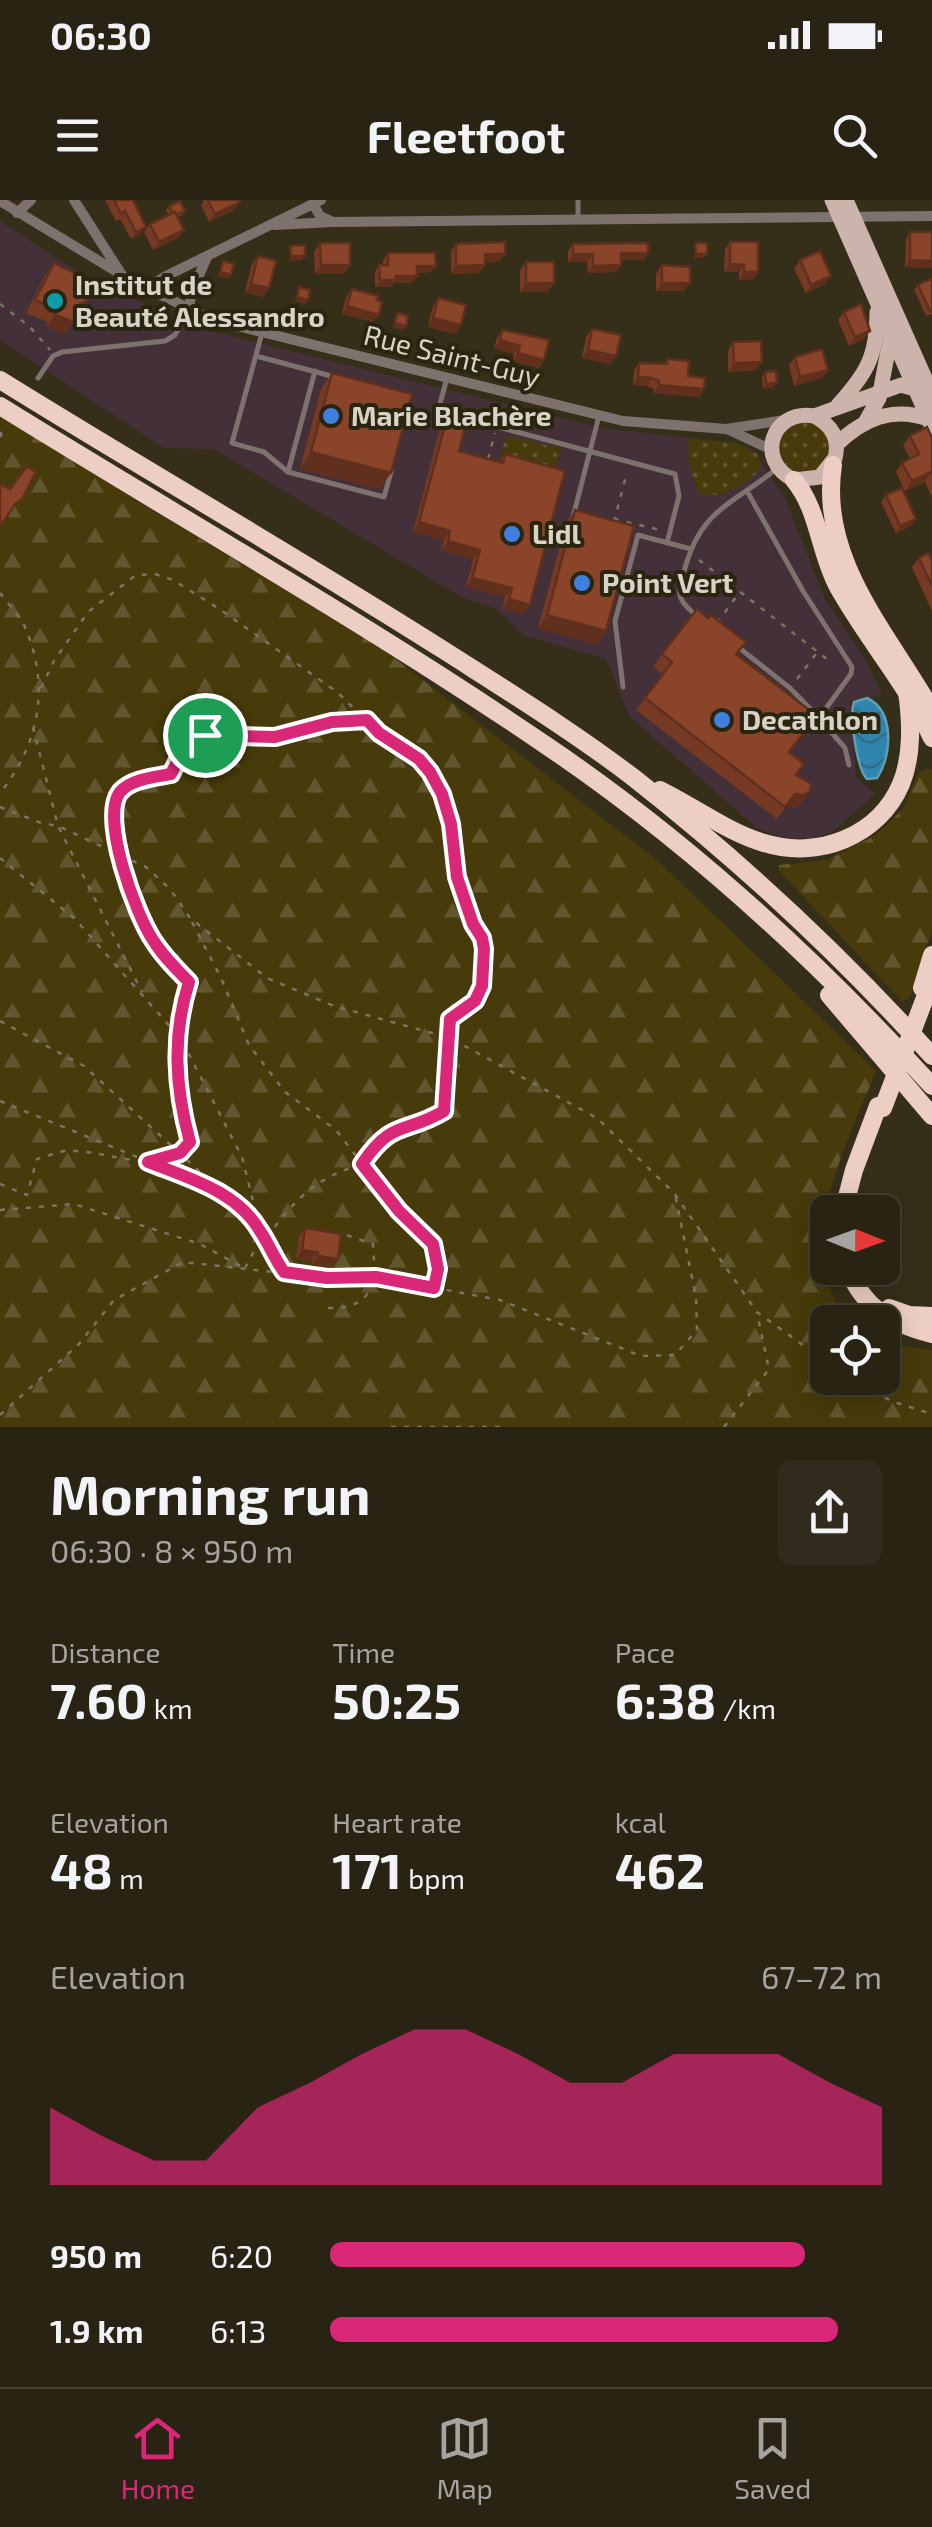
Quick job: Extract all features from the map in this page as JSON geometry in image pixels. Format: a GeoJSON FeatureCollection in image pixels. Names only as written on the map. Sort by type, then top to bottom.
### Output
{"type":"FeatureCollection","features":[{"type":"Feature","properties":{"kind":"highway"},"geometry":{"type":"LineString","coordinates":[[0,380],[390,616],[631,776],[733,860],[834,952],[932,1056]]}},
{"type":"Feature","properties":{"kind":"highway"},"geometry":{"type":"LineString","coordinates":[[0,406],[549,747],[678,844],[791,942],[932,1086]]}},
{"type":"Feature","properties":{"kind":"highway"},"geometry":{"type":"LineString","coordinates":[[832,465],[829,502],[842,555],[864,601],[932,711]]}},
{"type":"Feature","properties":{"kind":"highway"},"geometry":{"type":"LineString","coordinates":[[794,480],[808,499],[825,560],[838,588],[932,738]]}},
{"type":"Feature","properties":{"kind":"highway"},"geometry":{"type":"LineString","coordinates":[[631,776],[765,844],[796,850],[826,846],[856,835],[869,825],[902,782],[911,730],[906,691]]}},
{"type":"Feature","properties":{"kind":"highway"},"geometry":{"type":"LineString","coordinates":[[791,942],[812,976],[871,1040],[932,1116]]}},
{"type":"Feature","properties":{"kind":"highway"},"geometry":{"type":"LineString","coordinates":[[850,1195],[854,1170],[927,984],[932,956]]}},
{"type":"Feature","properties":{"kind":"highway"},"geometry":{"type":"LineString","coordinates":[[855,1285],[875,1310],[889,1320],[932,1334]]}},
{"type":"Feature","properties":{"kind":"highway"},"geometry":{"type":"LineString","coordinates":[[863,1285],[894,1311],[932,1316]]}},
{"type":"Feature","properties":{"kind":"main road"},"geometry":{"type":"LineString","coordinates":[[832,200],[847,218],[928,393],[930,423],[896,413],[866,421]]}},
{"type":"Feature","properties":{"kind":"main road"},"geometry":{"type":"LineString","coordinates":[[846,200],[847,218]]}},
{"type":"Feature","properties":{"kind":"main road"},"geometry":{"type":"LineString","coordinates":[[884,302],[891,334],[928,393]]}},
{"type":"Feature","properties":{"kind":"main road"},"geometry":{"type":"LineString","coordinates":[[838,405],[870,362],[884,302]]}},
{"type":"Feature","properties":{"kind":"main road"},"geometry":{"type":"LineString","coordinates":[[837,444],[866,421],[874,409],[891,334]]}},
{"type":"Feature","properties":{"kind":"main road"},"geometry":{"type":"LineString","coordinates":[[814,416],[901,385],[928,393]]}},
{"type":"Feature","properties":{"kind":"main road"},"geometry":{"type":"LineString","coordinates":[[804,414],[814,416],[830,427],[837,444],[832,465],[812,480],[794,480],[777,468],[770,449],[774,432],[786,420],[804,414]]}},
{"type":"Feature","properties":{"kind":"street"},"geometry":{"type":"LineString","coordinates":[[17,213],[31,200]]}},
{"type":"Feature","properties":{"kind":"street"},"geometry":{"type":"LineString","coordinates":[[74,200],[124,276]]}},
{"type":"Feature","properties":{"kind":"street","name":"Rue Saint-Guy"},"geometry":{"type":"LineString","coordinates":[[0,201],[146,289],[189,310],[262,332],[647,424],[726,429],[786,420]]}},
{"type":"Feature","properties":{"kind":"street"},"geometry":{"type":"LineString","coordinates":[[146,289],[317,202],[320,216],[333,222]]}},
{"type":"Feature","properties":{"kind":"street"},"geometry":{"type":"LineString","coordinates":[[269,226],[333,222],[932,216]]}},
{"type":"Feature","properties":{"kind":"street"},"geometry":{"type":"LineString","coordinates":[[189,310],[191,294],[208,256]]}},
{"type":"Feature","properties":{"kind":"street","name":"Rue Saint-Guy"},"geometry":{"type":"LineString","coordinates":[[726,429],[770,449]]}},
{"type":"Feature","properties":{"kind":"lane"},"geometry":{"type":"LineString","coordinates":[[578,200],[578,221]]}},
{"type":"Feature","properties":{"kind":"lane"},"geometry":{"type":"LineString","coordinates":[[38,378],[52,356],[62,352],[165,341],[176,335],[189,310]]}},
{"type":"Feature","properties":{"kind":"lane"},"geometry":{"type":"LineString","coordinates":[[262,332],[232,443],[264,452],[288,472],[384,497],[394,460]]}},
{"type":"Feature","properties":{"kind":"lane"},"geometry":{"type":"LineString","coordinates":[[256,356],[341,378]]}},
{"type":"Feature","properties":{"kind":"lane"},"geometry":{"type":"LineString","coordinates":[[288,472],[315,371]]}},
{"type":"Feature","properties":{"kind":"lane"},"geometry":{"type":"LineString","coordinates":[[447,378],[438,412],[675,474],[679,496],[667,543]]}},
{"type":"Feature","properties":{"kind":"lane"},"geometry":{"type":"LineString","coordinates":[[572,520],[599,415]]}},
{"type":"Feature","properties":{"kind":"lane"},"geometry":{"type":"LineString","coordinates":[[713,628],[679,598],[695,536],[710,517],[777,468]]}},
{"type":"Feature","properties":{"kind":"lane"},"geometry":{"type":"LineString","coordinates":[[746,491],[852,667],[819,718]]}},
{"type":"Feature","properties":{"kind":"lane"},"geometry":{"type":"LineString","coordinates":[[624,687],[615,621],[638,535],[690,552]]}},
{"type":"Feature","properties":{"kind":"lane"},"geometry":{"type":"LineString","coordinates":[[730,641],[790,688],[845,748],[849,764]]}},
{"type":"Feature","properties":{"kind":"path"},"geometry":{"type":"LineString","coordinates":[[0,304],[30,327],[49,346],[52,356]]}},
{"type":"Feature","properties":{"kind":"path"},"geometry":{"type":"LineString","coordinates":[[488,459],[498,462]]}},
{"type":"Feature","properties":{"kind":"path"},"geometry":{"type":"LineString","coordinates":[[611,531],[629,462]]}},
{"type":"Feature","properties":{"kind":"path"},"geometry":{"type":"LineString","coordinates":[[614,519],[664,531]]}},
{"type":"Feature","properties":{"kind":"path"},"geometry":{"type":"LineString","coordinates":[[690,552],[832,663]]}},
{"type":"Feature","properties":{"kind":"path"},"geometry":{"type":"LineString","coordinates":[[0,794],[22,759],[41,688],[54,660],[88,612],[136,575],[155,574],[173,580],[239,622],[337,692],[397,747],[419,759],[442,794],[451,824],[457,877],[473,924],[482,938],[482,986],[475,1001],[450,1019],[444,1111],[426,1122],[408,1123],[392,1132],[375,1145],[362,1164],[334,1172],[301,1194],[264,1241]]}},
{"type":"Feature","properties":{"kind":"path"},"geometry":{"type":"LineString","coordinates":[[713,628],[740,592]]}},
{"type":"Feature","properties":{"kind":"path"},"geometry":{"type":"LineString","coordinates":[[0,594],[26,628],[41,688]]}},
{"type":"Feature","properties":{"kind":"path"},"geometry":{"type":"LineString","coordinates":[[790,688],[818,652]]}},
{"type":"Feature","properties":{"kind":"path"},"geometry":{"type":"LineString","coordinates":[[0,1184],[27,1195],[37,1160],[67,1151],[148,1162],[180,1153],[190,1142],[176,1072],[177,1034],[189,982],[152,938],[135,902],[121,855],[113,807],[122,790],[142,779],[171,774],[186,744],[205,735],[275,737],[332,722],[367,720]]}},
{"type":"Feature","properties":{"kind":"path"},"geometry":{"type":"LineString","coordinates":[[33,727],[58,826],[146,999]]}},
{"type":"Feature","properties":{"kind":"path"},"geometry":{"type":"LineString","coordinates":[[0,807],[58,826],[121,855],[146,868],[170,889],[221,978],[249,1045],[284,1092],[336,1130],[399,1211],[433,1244],[438,1269],[434,1288]]}},
{"type":"Feature","properties":{"kind":"path"},"geometry":{"type":"LineString","coordinates":[[0,858],[75,920],[177,1034],[242,1157],[264,1241],[284,1272]]}},
{"type":"Feature","properties":{"kind":"path"},"geometry":{"type":"LineString","coordinates":[[190,918],[267,978],[334,1006],[447,1037],[598,1118],[674,1193],[757,1312],[810,1350]]}},
{"type":"Feature","properties":{"kind":"path"},"geometry":{"type":"LineString","coordinates":[[0,1021],[84,1066],[260,1229],[260,1242],[245,1268]]}},
{"type":"Feature","properties":{"kind":"path"},"geometry":{"type":"LineString","coordinates":[[0,1102],[222,1192]]}},
{"type":"Feature","properties":{"kind":"path"},"geometry":{"type":"LineString","coordinates":[[0,1416],[79,1344],[114,1300],[183,1262],[327,1278],[376,1277],[500,1300],[641,1356],[675,1355],[697,1330],[696,1297],[674,1193]]}},
{"type":"Feature","properties":{"kind":"path"},"geometry":{"type":"LineString","coordinates":[[0,1210],[74,1204],[200,1244],[245,1268]]}},
{"type":"Feature","properties":{"kind":"path"},"geometry":{"type":"LineString","coordinates":[[328,1308],[352,1309],[364,1300],[376,1277],[373,1244],[343,1234]]}},
{"type":"Feature","properties":{"kind":"path"},"geometry":{"type":"LineString","coordinates":[[724,1427],[769,1369],[757,1312]]}},
{"type":"Feature","properties":{"kind":"path"},"geometry":{"type":"LineString","coordinates":[[881,1395],[932,1414]]}},
{"type":"Feature","properties":{"kind":"path"},"geometry":{"type":"LineString","coordinates":[[392,1427],[500,1427]]}},
{"type":"Feature","properties":{"kind":"shaded area"},"geometry":{"type":"Polygon","coordinates":[[[0,221],[90,280],[202,329],[602,428],[737,443],[753,450],[785,498],[825,599],[867,662],[882,695],[850,701],[856,777],[875,794],[832,832],[815,838],[782,838],[757,828],[629,716],[606,659],[523,635],[496,609],[463,598],[214,449],[164,448],[0,340],[0,221]]]}},
{"type":"Feature","properties":{"kind":"green space"},"geometry":{"type":"Polygon","coordinates":[[[0,410],[135,500],[376,644],[658,861],[876,1071],[829,1195],[810,1195],[810,1285],[829,1285],[839,1305],[810,1305],[810,1395],[900,1395],[900,1345],[932,1350],[932,1427],[0,1427],[0,410]]]}},
{"type":"Feature","properties":{"kind":"green space"},"geometry":{"type":"Polygon","coordinates":[[[805,423],[823,430],[830,448],[823,466],[805,473],[787,466],[780,448],[787,430],[805,423]]]}},
{"type":"Feature","properties":{"kind":"green space"},"geometry":{"type":"Polygon","coordinates":[[[511,436],[562,449],[553,474],[499,460],[505,440],[511,436]]]}},
{"type":"Feature","properties":{"kind":"green space"},"geometry":{"type":"Polygon","coordinates":[[[689,439],[737,443],[759,455],[760,469],[732,490],[699,494],[688,462],[689,439]]]}},
{"type":"Feature","properties":{"kind":"green space"},"geometry":{"type":"Polygon","coordinates":[[[932,769],[932,931],[910,997],[902,1001],[779,871],[779,865],[827,860],[876,835],[903,809],[918,774],[932,769]]]}},
{"type":"Feature","properties":{"kind":"water"},"geometry":{"type":"Polygon","coordinates":[[[867,698],[882,713],[888,746],[877,778],[867,779],[857,754],[853,719],[854,702],[867,698]]]}},
{"type":"Feature","properties":{"kind":"building"},"geometry":{"type":"Polygon","coordinates":[[[114,200],[133,200],[146,227],[136,232],[114,200]]]}},
{"type":"Feature","properties":{"kind":"building"},"geometry":{"type":"Polygon","coordinates":[[[208,200],[239,200],[240,202],[215,214],[208,200]]]}},
{"type":"Feature","properties":{"kind":"building"},"geometry":{"type":"Polygon","coordinates":[[[180,201],[185,211],[176,215],[169,206],[180,201]]]}},
{"type":"Feature","properties":{"kind":"building"},"geometry":{"type":"Polygon","coordinates":[[[175,212],[184,230],[159,242],[150,224],[175,212]]]}},
{"type":"Feature","properties":{"kind":"building"},"geometry":{"type":"Polygon","coordinates":[[[910,232],[932,232],[932,261],[910,260],[910,232]]]}},
{"type":"Feature","properties":{"kind":"building"},"geometry":{"type":"Polygon","coordinates":[[[505,242],[505,254],[485,254],[485,265],[456,266],[456,244],[505,242]]]}},
{"type":"Feature","properties":{"kind":"building"},"geometry":{"type":"Polygon","coordinates":[[[730,242],[758,242],[758,272],[744,272],[744,265],[730,264],[730,242]]]}},
{"type":"Feature","properties":{"kind":"building"},"geometry":{"type":"Polygon","coordinates":[[[320,243],[350,243],[350,265],[321,265],[320,243]]]}},
{"type":"Feature","properties":{"kind":"building"},"geometry":{"type":"Polygon","coordinates":[[[648,243],[648,253],[621,253],[621,265],[593,266],[593,254],[573,254],[573,244],[648,243]]]}},
{"type":"Feature","properties":{"kind":"building"},"geometry":{"type":"Polygon","coordinates":[[[695,243],[707,243],[707,254],[696,254],[695,243]]]}},
{"type":"Feature","properties":{"kind":"building"},"geometry":{"type":"Polygon","coordinates":[[[305,245],[305,256],[291,256],[290,246],[305,245]]]}},
{"type":"Feature","properties":{"kind":"building"},"geometry":{"type":"Polygon","coordinates":[[[820,251],[831,276],[811,285],[800,260],[820,251]]]}},
{"type":"Feature","properties":{"kind":"building"},"geometry":{"type":"Polygon","coordinates":[[[388,253],[435,253],[436,266],[417,266],[417,276],[380,280],[379,265],[388,265],[388,253]]]}},
{"type":"Feature","properties":{"kind":"building"},"geometry":{"type":"Polygon","coordinates":[[[258,256],[276,261],[269,288],[251,284],[258,256]]]}},
{"type":"Feature","properties":{"kind":"building"},"geometry":{"type":"Polygon","coordinates":[[[223,261],[234,264],[231,275],[220,272],[223,261]]]}},
{"type":"Feature","properties":{"kind":"building"},"geometry":{"type":"Polygon","coordinates":[[[526,262],[554,262],[554,283],[526,283],[526,262]]]}},
{"type":"Feature","properties":{"kind":"building"},"geometry":{"type":"Polygon","coordinates":[[[54,263],[91,281],[87,301],[80,304],[73,322],[35,300],[54,263]]]}},
{"type":"Feature","properties":{"kind":"building"},"geometry":{"type":"Polygon","coordinates":[[[662,265],[690,267],[690,283],[662,283],[662,265]]]}},
{"type":"Feature","properties":{"kind":"building"},"geometry":{"type":"Polygon","coordinates":[[[932,278],[932,310],[930,311],[918,285],[932,278]]]}},
{"type":"Feature","properties":{"kind":"building"},"geometry":{"type":"Polygon","coordinates":[[[299,287],[310,290],[308,300],[297,297],[299,287]]]}},
{"type":"Feature","properties":{"kind":"building"},"geometry":{"type":"Polygon","coordinates":[[[352,289],[378,296],[377,300],[382,302],[379,315],[347,306],[352,289]]]}},
{"type":"Feature","properties":{"kind":"building"},"geometry":{"type":"Polygon","coordinates":[[[438,298],[466,305],[461,325],[433,318],[438,298]]]}},
{"type":"Feature","properties":{"kind":"building"},"geometry":{"type":"Polygon","coordinates":[[[861,304],[870,331],[855,337],[844,312],[861,304]]]}},
{"type":"Feature","properties":{"kind":"building"},"geometry":{"type":"Polygon","coordinates":[[[397,313],[408,316],[406,326],[395,323],[397,313]]]}},
{"type":"Feature","properties":{"kind":"building"},"geometry":{"type":"Polygon","coordinates":[[[592,329],[621,335],[616,356],[588,350],[592,329]]]}},
{"type":"Feature","properties":{"kind":"building"},"geometry":{"type":"Polygon","coordinates":[[[502,330],[549,340],[544,360],[518,353],[520,346],[500,340],[502,330]]]}},
{"type":"Feature","properties":{"kind":"building"},"geometry":{"type":"Polygon","coordinates":[[[761,341],[762,362],[734,363],[733,342],[761,341]]]}},
{"type":"Feature","properties":{"kind":"building"},"geometry":{"type":"Polygon","coordinates":[[[822,349],[828,370],[800,377],[795,357],[822,349]]]}},
{"type":"Feature","properties":{"kind":"building"},"geometry":{"type":"Polygon","coordinates":[[[667,359],[689,361],[688,376],[705,378],[704,389],[659,385],[652,378],[638,377],[639,363],[667,364],[667,359]]]}},
{"type":"Feature","properties":{"kind":"building"},"geometry":{"type":"Polygon","coordinates":[[[776,371],[777,383],[766,384],[765,372],[776,371]]]}},
{"type":"Feature","properties":{"kind":"building"},"geometry":{"type":"Polygon","coordinates":[[[332,373],[412,394],[391,473],[311,452],[332,373]]]}},
{"type":"Feature","properties":{"kind":"building"},"geometry":{"type":"Polygon","coordinates":[[[448,414],[467,419],[459,451],[503,463],[505,454],[565,471],[530,605],[509,599],[512,588],[472,578],[480,550],[448,541],[450,531],[419,522],[448,414]]]}},
{"type":"Feature","properties":{"kind":"building"},"geometry":{"type":"Polygon","coordinates":[[[927,427],[932,438],[932,473],[912,481],[902,463],[919,454],[910,436],[927,427]]]}},
{"type":"Feature","properties":{"kind":"building"},"geometry":{"type":"Polygon","coordinates":[[[27,466],[36,472],[22,499],[0,527],[0,484],[10,489],[27,466]]]}},
{"type":"Feature","properties":{"kind":"building"},"geometry":{"type":"Polygon","coordinates":[[[902,488],[916,519],[900,526],[886,495],[902,488]]]}},
{"type":"Feature","properties":{"kind":"building","name":"Point Vert"},"geometry":{"type":"Polygon","coordinates":[[[575,510],[634,526],[606,631],[547,615],[575,510]]]}},
{"type":"Feature","properties":{"kind":"building"},"geometry":{"type":"Polygon","coordinates":[[[928,553],[932,561],[932,586],[919,558],[928,553]]]}},
{"type":"Feature","properties":{"kind":"building","name":"Decathlon"},"geometry":{"type":"Polygon","coordinates":[[[697,609],[746,642],[736,654],[817,716],[789,752],[804,764],[796,775],[811,784],[810,791],[795,794],[785,807],[645,698],[672,662],[662,654],[697,609]]]}},
{"type":"Feature","properties":{"kind":"building"},"geometry":{"type":"Polygon","coordinates":[[[305,1228],[341,1234],[338,1259],[302,1250],[305,1228]]]}},
{"type":"Feature","properties":{"kind":"place","name":"Institut de Beauté Alessandro"},"geometry":{"type":"Point","coordinates":[55,301]}},
{"type":"Feature","properties":{"kind":"place","name":"Marie Blachère"},"geometry":{"type":"Point","coordinates":[331,416]}},
{"type":"Feature","properties":{"kind":"place","name":"Lidl"},"geometry":{"type":"Point","coordinates":[512,534]}},
{"type":"Feature","properties":{"kind":"place","name":"Point Vert"},"geometry":{"type":"Point","coordinates":[582,583]}},
{"type":"Feature","properties":{"kind":"place","name":"Decathlon"},"geometry":{"type":"Point","coordinates":[722,720]}},
{"type":"Feature","properties":{"kind":"route"},"geometry":{"type":"LineString","coordinates":[[367,720],[397,747],[419,759],[442,794],[451,824],[457,877],[473,924],[482,938],[482,986],[475,1001],[450,1019],[444,1111],[426,1122],[408,1123],[392,1132],[375,1145],[362,1164],[399,1211],[433,1244],[438,1269],[434,1288],[376,1277],[327,1278],[284,1272],[260,1229],[222,1192],[148,1162],[180,1153],[190,1142],[176,1072],[177,1034],[189,982],[152,938],[135,902],[114,827],[113,807],[122,790],[142,779],[171,774],[186,744],[205,735],[275,737],[332,722],[367,720]]}}]}
